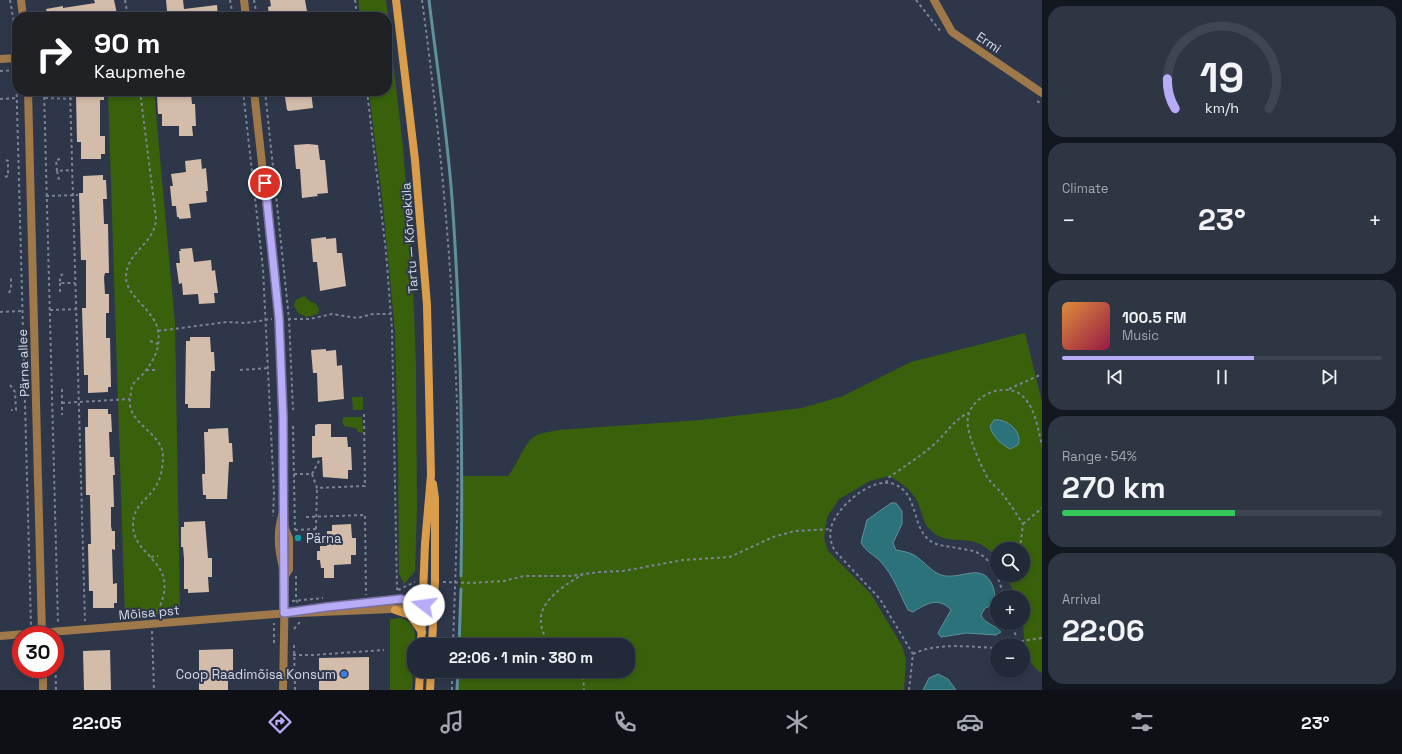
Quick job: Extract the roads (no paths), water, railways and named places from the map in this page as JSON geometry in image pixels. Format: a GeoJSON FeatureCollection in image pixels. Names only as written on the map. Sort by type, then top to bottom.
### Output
{"type":"FeatureCollection","features":[{"type":"Feature","properties":{"kind":"main road","name":"Tartu — Kõrveküla"},"geometry":{"type":"LineString","coordinates":[[396,0],[409,100],[427,304],[431,475],[425,544],[424,605],[422,638]]}},
{"type":"Feature","properties":{"kind":"main road","name":"Tartu — Kõrveküla"},"geometry":{"type":"LineString","coordinates":[[431,475],[435,498],[432,638]]}},
{"type":"Feature","properties":{"kind":"main road"},"geometry":{"type":"LineString","coordinates":[[395,610],[410,615],[422,632]]}},
{"type":"Feature","properties":{"kind":"main road"},"geometry":{"type":"LineString","coordinates":[[419,690],[420,678]]}},
{"type":"Feature","properties":{"kind":"main road"},"geometry":{"type":"LineString","coordinates":[[430,678],[430,690]]}},
{"type":"Feature","properties":{"kind":"street"},"geometry":{"type":"LineString","coordinates":[[21,0],[23,12]]}},
{"type":"Feature","properties":{"kind":"street"},"geometry":{"type":"LineString","coordinates":[[244,0],[245,12]]}},
{"type":"Feature","properties":{"kind":"street","name":"Ermi"},"geometry":{"type":"LineString","coordinates":[[934,0],[952,32],[1042,93]]}},
{"type":"Feature","properties":{"kind":"street"},"geometry":{"type":"LineString","coordinates":[[0,58],[12,58]]}},
{"type":"Feature","properties":{"kind":"street","name":"Pärna allee"},"geometry":{"type":"LineString","coordinates":[[28,96],[42,626]]}},
{"type":"Feature","properties":{"kind":"street"},"geometry":{"type":"LineString","coordinates":[[255,96],[279,318],[283,417],[285,580],[283,690]]}},
{"type":"Feature","properties":{"kind":"street","name":"Mõisa pst"},"geometry":{"type":"LineString","coordinates":[[300,612],[327,607],[401,599],[424,605],[434,605]]}},
{"type":"Feature","properties":{"kind":"street","name":"Mõisa pst"},"geometry":{"type":"LineString","coordinates":[[64,628],[151,624],[300,612],[395,610],[415,608],[424,605]]}},
{"type":"Feature","properties":{"kind":"street","name":"Mõisa pst"},"geometry":{"type":"LineString","coordinates":[[0,636],[12,635]]}},
{"type":"Feature","properties":{"kind":"street"},"geometry":{"type":"LineString","coordinates":[[43,678],[43,690]]}},
{"type":"Feature","properties":{"kind":"lane"},"geometry":{"type":"LineString","coordinates":[[284,504],[277,522],[277,536],[278,556],[285,580]]}},
{"type":"Feature","properties":{"kind":"waterway"},"geometry":{"type":"LineString","coordinates":[[429,0],[442,99],[455,245],[461,387],[461,576]]}},
{"type":"Feature","properties":{"kind":"waterway"},"geometry":{"type":"LineString","coordinates":[[459,638],[461,589]]}},
{"type":"Feature","properties":{"kind":"waterway"},"geometry":{"type":"LineString","coordinates":[[457,690],[458,678]]}},
{"type":"Feature","properties":{"kind":"place","name":"Pärna"},"geometry":{"type":"Point","coordinates":[298,538]}},
{"type":"Feature","properties":{"kind":"place","name":"Coop Raadimõisa Konsum"},"geometry":{"type":"Point","coordinates":[344,674]}}]}
